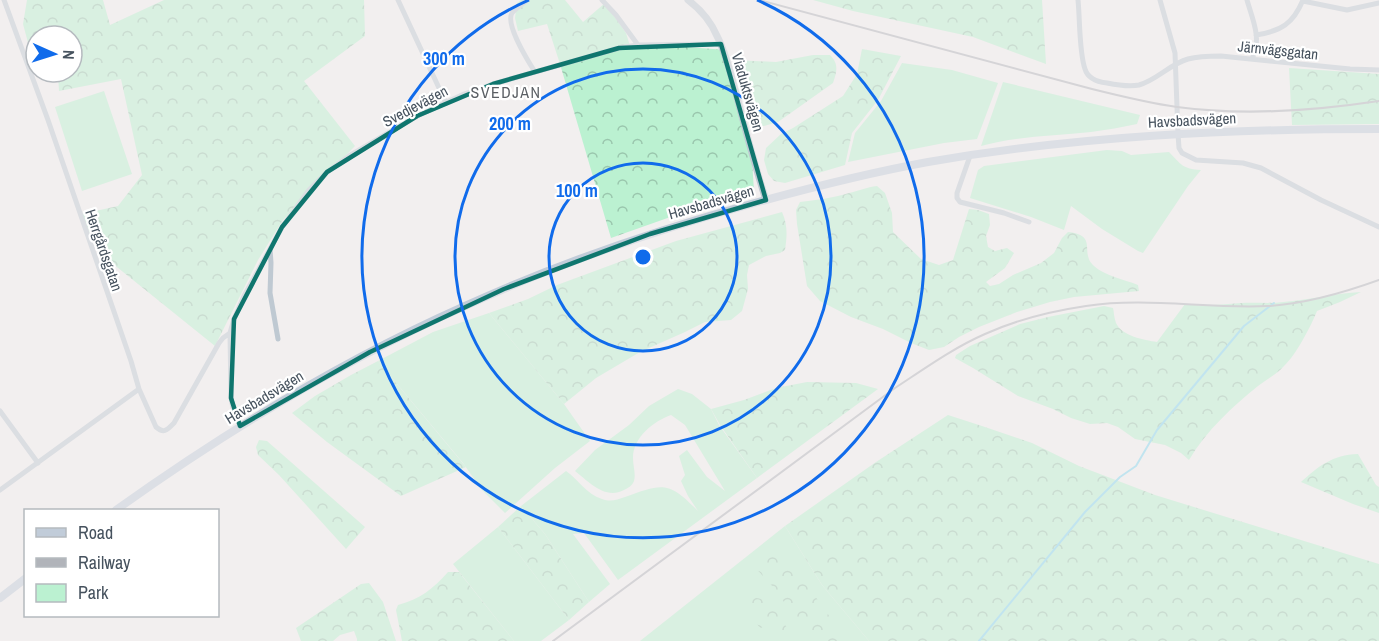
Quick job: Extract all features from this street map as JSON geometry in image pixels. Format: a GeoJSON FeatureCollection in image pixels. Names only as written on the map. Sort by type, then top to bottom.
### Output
{"type":"FeatureCollection","features":[{"type":"Feature","properties":{"kind":"main road","name":"Havsbadsvägen"},"geometry":{"type":"LineString","coordinates":[[117,509],[240,426],[370,352],[504,289],[576,260],[705,217],[882,171],[1073,142],[1178,134],[1379,129]]}},
{"type":"Feature","properties":{"kind":"main road"},"geometry":{"type":"LineString","coordinates":[[0,598],[24,580]]}},
{"type":"Feature","properties":{"kind":"street","name":"Herrgårdsgatan"},"geometry":{"type":"LineString","coordinates":[[4,0],[48,120],[139,389]]}},
{"type":"Feature","properties":{"kind":"street"},"geometry":{"type":"LineString","coordinates":[[398,0],[446,103]]}},
{"type":"Feature","properties":{"kind":"street"},"geometry":{"type":"LineString","coordinates":[[527,0],[512,13],[510,22],[535,72]]}},
{"type":"Feature","properties":{"kind":"street"},"geometry":{"type":"LineString","coordinates":[[602,0],[638,45]]}},
{"type":"Feature","properties":{"kind":"street","name":"Viaduktsvägen"},"geometry":{"type":"LineString","coordinates":[[688,0],[707,19],[721,44],[766,200]]}},
{"type":"Feature","properties":{"kind":"street","name":"Järnvägsgatan"},"geometry":{"type":"LineString","coordinates":[[1078,0],[1082,58],[1088,76],[1100,82],[1128,86],[1140,85],[1189,59],[1221,56],[1379,70]]}},
{"type":"Feature","properties":{"kind":"street"},"geometry":{"type":"LineString","coordinates":[[1160,0],[1173,43],[1179,148],[1182,153],[1196,160],[1243,163],[1261,168],[1379,227]]}},
{"type":"Feature","properties":{"kind":"street"},"geometry":{"type":"LineString","coordinates":[[1248,0],[1256,35],[1256,50],[1252,59]]}},
{"type":"Feature","properties":{"kind":"street"},"geometry":{"type":"LineString","coordinates":[[1256,35],[1271,33],[1284,27],[1297,13],[1303,1],[1347,10],[1379,3]]}},
{"type":"Feature","properties":{"kind":"street","name":"Svedjevägen"},"geometry":{"type":"LineString","coordinates":[[240,426],[231,398],[230,333],[234,319],[270,247],[294,209],[327,172],[349,156],[417,116],[493,84],[619,48],[638,45],[721,44]]}},
{"type":"Feature","properties":{"kind":"street"},"geometry":{"type":"LineString","coordinates":[[970,156],[957,194],[960,202],[1029,222]]}},
{"type":"Feature","properties":{"kind":"street"},"geometry":{"type":"LineString","coordinates":[[270,247],[270,293],[278,339]]}},
{"type":"Feature","properties":{"kind":"street","name":"Svedjevägen"},"geometry":{"type":"LineString","coordinates":[[139,389],[156,427],[163,431],[167,430],[174,423],[219,343],[230,333]]}},
{"type":"Feature","properties":{"kind":"street"},"geometry":{"type":"LineString","coordinates":[[0,490],[139,389]]}},
{"type":"Feature","properties":{"kind":"street"},"geometry":{"type":"LineString","coordinates":[[0,411],[38,463]]}},
{"type":"Feature","properties":{"kind":"highlighted area"},"geometry":{"type":"Polygon","coordinates":[[[721,44],[766,200],[650,234],[504,289],[370,352],[240,426],[231,398],[234,319],[282,227],[327,172],[417,116],[493,84],[619,48],[721,44]]]}},
{"type":"Feature","properties":{"kind":"green space"},"geometry":{"type":"Polygon","coordinates":[[[27,0],[103,0],[110,25],[164,0],[364,0],[365,36],[304,81],[355,146],[283,220],[258,260],[215,346],[97,251],[82,214],[118,206],[142,175],[121,79],[59,91],[59,84],[84,84],[84,24],[24,24],[24,28],[23,24],[27,0]]]}},
{"type":"Feature","properties":{"kind":"green space"},"geometry":{"type":"Polygon","coordinates":[[[521,0],[565,0],[583,22],[605,3],[626,33],[631,49],[672,46],[727,50],[752,160],[754,191],[693,209],[611,238],[547,24],[518,31],[515,18],[517,3],[521,0]]]}},
{"type":"Feature","properties":{"kind":"green space"},"geometry":{"type":"Polygon","coordinates":[[[813,0],[1042,0],[1046,64],[973,37],[813,0]]]}},
{"type":"Feature","properties":{"kind":"green space"},"geometry":{"type":"Polygon","coordinates":[[[862,49],[901,56],[878,100],[852,133],[845,165],[785,183],[774,181],[768,174],[764,160],[766,148],[781,134],[843,96],[857,74],[862,49]]]}},
{"type":"Feature","properties":{"kind":"green space"},"geometry":{"type":"Polygon","coordinates":[[[813,55],[830,55],[833,58],[836,68],[833,83],[778,122],[764,126],[754,124],[734,60],[776,62],[813,55]]]}},
{"type":"Feature","properties":{"kind":"green space"},"geometry":{"type":"Polygon","coordinates":[[[902,63],[952,70],[998,83],[977,139],[944,143],[848,162],[855,133],[881,101],[902,63]]]}},
{"type":"Feature","properties":{"kind":"green space"},"geometry":{"type":"Polygon","coordinates":[[[1289,68],[1379,74],[1379,124],[1292,125],[1289,68]]]}},
{"type":"Feature","properties":{"kind":"green space"},"geometry":{"type":"Polygon","coordinates":[[[1003,82],[1140,115],[1137,124],[1091,132],[1022,138],[981,146],[1003,82]]]}},
{"type":"Feature","properties":{"kind":"green space"},"geometry":{"type":"Polygon","coordinates":[[[104,91],[132,174],[82,191],[55,107],[104,91]]]}},
{"type":"Feature","properties":{"kind":"green space"},"geometry":{"type":"Polygon","coordinates":[[[1107,150],[1122,151],[1131,155],[1169,152],[1186,167],[1201,170],[1143,253],[1102,229],[1071,206],[1064,230],[970,198],[978,170],[984,166],[1107,150]]]}},
{"type":"Feature","properties":{"kind":"green space"},"geometry":{"type":"Polygon","coordinates":[[[877,186],[885,193],[892,213],[893,232],[921,259],[939,265],[953,260],[969,209],[978,210],[989,214],[990,225],[986,236],[988,247],[995,251],[1007,248],[1014,253],[1005,268],[986,282],[990,286],[999,284],[1041,263],[1054,253],[1068,232],[1083,237],[1086,241],[1088,256],[1094,266],[1109,275],[1138,285],[1139,291],[1074,297],[1050,302],[979,327],[944,347],[929,350],[911,343],[820,301],[807,286],[797,224],[796,210],[800,202],[831,198],[877,186]]]}},
{"type":"Feature","properties":{"kind":"green space"},"geometry":{"type":"Polygon","coordinates":[[[782,212],[786,231],[785,250],[749,265],[748,289],[742,311],[731,320],[705,322],[640,352],[596,378],[564,404],[489,313],[676,241],[782,212]]]}},
{"type":"Feature","properties":{"kind":"green space"},"geometry":{"type":"Polygon","coordinates":[[[1361,292],[1317,311],[1303,340],[1289,361],[1220,420],[1189,460],[1165,445],[1135,439],[1118,427],[1107,423],[1090,424],[1018,396],[955,358],[970,346],[1020,324],[1104,306],[1113,308],[1116,323],[1123,331],[1134,337],[1157,342],[1185,304],[1278,303],[1361,292]]]}},
{"type":"Feature","properties":{"kind":"green space"},"geometry":{"type":"Polygon","coordinates":[[[489,313],[564,404],[590,441],[555,468],[505,513],[481,489],[463,463],[378,361],[433,332],[489,313]]]}},
{"type":"Feature","properties":{"kind":"green space"},"geometry":{"type":"Polygon","coordinates":[[[378,361],[466,467],[401,496],[327,442],[292,413],[315,396],[378,361]]]}},
{"type":"Feature","properties":{"kind":"green space"},"geometry":{"type":"Polygon","coordinates":[[[807,382],[856,383],[878,389],[757,478],[711,409],[776,388],[807,382]]]}},
{"type":"Feature","properties":{"kind":"green space"},"geometry":{"type":"Polygon","coordinates":[[[678,389],[692,394],[711,409],[719,425],[757,478],[618,580],[584,533],[573,534],[610,584],[589,602],[545,534],[521,506],[566,471],[591,494],[605,500],[616,500],[648,489],[665,487],[680,494],[698,511],[681,481],[685,475],[679,456],[687,450],[707,477],[725,491],[685,425],[671,415],[658,421],[637,443],[633,458],[635,476],[631,486],[617,493],[610,493],[598,488],[575,471],[595,450],[629,425],[649,406],[678,389]]]}},
{"type":"Feature","properties":{"kind":"green space"},"geometry":{"type":"Polygon","coordinates":[[[948,415],[1032,443],[1079,466],[1155,495],[1379,564],[1379,641],[869,641],[822,585],[785,526],[948,415]]]}},
{"type":"Feature","properties":{"kind":"green space"},"geometry":{"type":"Polygon","coordinates":[[[259,440],[267,441],[365,527],[346,549],[258,455],[256,447],[259,440]]]}},
{"type":"Feature","properties":{"kind":"green space"},"geometry":{"type":"Polygon","coordinates":[[[1358,454],[1379,487],[1379,513],[1301,482],[1326,462],[1358,454]]]}},
{"type":"Feature","properties":{"kind":"green space"},"geometry":{"type":"Polygon","coordinates":[[[521,506],[545,534],[589,602],[569,620],[498,527],[521,506]]]}},
{"type":"Feature","properties":{"kind":"green space"},"geometry":{"type":"Polygon","coordinates":[[[785,526],[822,585],[869,641],[640,641],[785,526]]]}},
{"type":"Feature","properties":{"kind":"green space"},"geometry":{"type":"Polygon","coordinates":[[[498,527],[569,620],[541,641],[514,641],[453,564],[498,527]]]}},
{"type":"Feature","properties":{"kind":"green space"},"geometry":{"type":"Polygon","coordinates":[[[769,547],[780,551],[821,604],[845,641],[814,641],[827,637],[823,632],[804,630],[774,588],[751,563],[769,547]]]}},
{"type":"Feature","properties":{"kind":"green space"},"geometry":{"type":"Polygon","coordinates":[[[448,572],[459,572],[514,641],[402,641],[396,610],[398,605],[426,593],[448,572]]]}},
{"type":"Feature","properties":{"kind":"green space"},"geometry":{"type":"Polygon","coordinates":[[[369,583],[383,602],[396,641],[357,641],[354,631],[340,635],[333,641],[301,641],[296,628],[361,584],[369,583]]]}},
{"type":"Feature","properties":{"kind":"green space"},"geometry":{"type":"Polygon","coordinates":[[[744,596],[768,600],[792,635],[780,637],[771,626],[760,628],[739,600],[744,596]]]}},
{"type":"Feature","properties":{"kind":"waterway"},"geometry":{"type":"LineString","coordinates":[[979,641],[1085,512],[1120,477],[1136,466],[1157,430],[1244,326],[1274,303]]}},
{"type":"Feature","properties":{"kind":"railway"},"geometry":{"type":"LineString","coordinates":[[759,0],[1092,89],[1166,105],[1202,110],[1253,112],[1304,110],[1379,101]]}},
{"type":"Feature","properties":{"kind":"railway"},"geometry":{"type":"LineString","coordinates":[[553,641],[895,388],[950,352],[985,334],[1034,317],[1086,306],[1131,303],[1282,305],[1324,297],[1379,280]]}},
{"type":"Feature","properties":{"kind":"district","name":"SVEDJAN"},"geometry":{"type":"Point","coordinates":[506,92]}}]}
